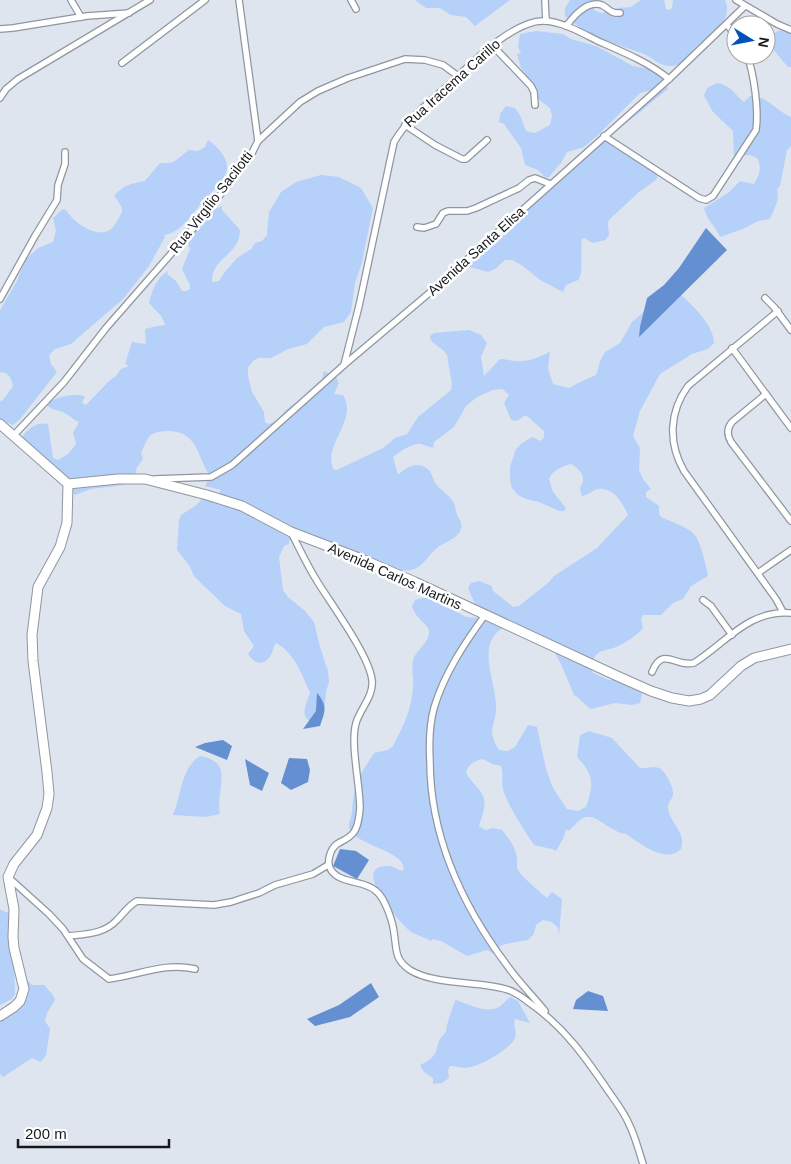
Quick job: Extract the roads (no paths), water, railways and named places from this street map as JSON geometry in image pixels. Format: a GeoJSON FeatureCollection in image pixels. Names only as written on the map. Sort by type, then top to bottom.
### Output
{"type":"FeatureCollection","features":[{"type":"Feature","properties":{"kind":"street"},"geometry":{"type":"LineString","coordinates":[[71,0],[81,17]]}},
{"type":"Feature","properties":{"kind":"street"},"geometry":{"type":"LineString","coordinates":[[0,98],[6,89],[18,78],[150,0]]}},
{"type":"Feature","properties":{"kind":"street"},"geometry":{"type":"LineString","coordinates":[[122,63],[205,0]]}},
{"type":"Feature","properties":{"kind":"street"},"geometry":{"type":"LineString","coordinates":[[239,0],[258,141]]}},
{"type":"Feature","properties":{"kind":"street"},"geometry":{"type":"LineString","coordinates":[[351,0],[356,9]]}},
{"type":"Feature","properties":{"kind":"street"},"geometry":{"type":"LineString","coordinates":[[545,0],[546,21]]}},
{"type":"Feature","properties":{"kind":"street"},"geometry":{"type":"LineString","coordinates":[[736,0],[791,30]]}},
{"type":"Feature","properties":{"kind":"street"},"geometry":{"type":"LineString","coordinates":[[566,26],[584,6],[591,4],[598,4],[615,14],[620,13]]}},
{"type":"Feature","properties":{"kind":"street","name":"Avenida Santa Elisa"},"geometry":{"type":"LineString","coordinates":[[736,15],[745,6]]}},
{"type":"Feature","properties":{"kind":"street"},"geometry":{"type":"LineString","coordinates":[[0,28],[13,28],[81,17],[130,13]]}},
{"type":"Feature","properties":{"kind":"street","name":"Rua Iracema Carillo"},"geometry":{"type":"LineString","coordinates":[[344,365],[359,306],[394,142],[405,125],[492,46],[506,34],[521,26],[535,21],[546,21],[566,26],[625,53],[658,70],[669,79]]}},
{"type":"Feature","properties":{"kind":"street","name":"Avenida Santa Elisa"},"geometry":{"type":"LineString","coordinates":[[145,479],[206,478],[215,476],[232,465],[344,365],[434,289],[726,26]]}},
{"type":"Feature","properties":{"kind":"street"},"geometry":{"type":"LineString","coordinates":[[492,46],[531,86],[536,105]]}},
{"type":"Feature","properties":{"kind":"street","name":"Rua Virgílio Sacilotti"},"geometry":{"type":"LineString","coordinates":[[14,435],[64,382],[106,328],[198,223],[250,156],[258,141],[308,96],[348,78],[405,59],[425,60],[444,65],[458,76]]}},
{"type":"Feature","properties":{"kind":"street"},"geometry":{"type":"LineString","coordinates":[[604,136],[699,198],[706,200],[713,196],[756,130],[758,119],[749,65]]}},
{"type":"Feature","properties":{"kind":"street"},"geometry":{"type":"LineString","coordinates":[[0,84],[6,89]]}},
{"type":"Feature","properties":{"kind":"street"},"geometry":{"type":"LineString","coordinates":[[405,125],[435,145],[462,159],[466,159],[487,140]]}},
{"type":"Feature","properties":{"kind":"street"},"geometry":{"type":"LineString","coordinates":[[0,299],[57,200],[58,185],[65,164],[65,152]]}},
{"type":"Feature","properties":{"kind":"street"},"geometry":{"type":"LineString","coordinates":[[417,227],[424,228],[436,224],[443,213],[448,211],[467,211],[476,208],[519,188],[535,178],[550,184]]}},
{"type":"Feature","properties":{"kind":"street"},"geometry":{"type":"LineString","coordinates":[[765,298],[778,311],[791,330]]}},
{"type":"Feature","properties":{"kind":"street"},"geometry":{"type":"LineString","coordinates":[[778,311],[692,381],[675,410],[672,438],[684,471],[776,599],[783,612]]}},
{"type":"Feature","properties":{"kind":"street"},"geometry":{"type":"LineString","coordinates":[[732,348],[791,428]]}},
{"type":"Feature","properties":{"kind":"street"},"geometry":{"type":"LineString","coordinates":[[766,394],[732,422],[729,427],[728,436],[791,521]]}},
{"type":"Feature","properties":{"kind":"street"},"geometry":{"type":"LineString","coordinates":[[0,424],[68,484],[67,522],[60,546],[38,587],[32,636],[33,661],[49,794],[47,808],[37,835],[14,864],[8,877],[14,909],[14,948],[24,989],[20,1001],[0,1016]]}},
{"type":"Feature","properties":{"kind":"street","name":"Avenida Carlos Martins"},"geometry":{"type":"LineString","coordinates":[[68,484],[118,479],[145,479],[242,506],[291,532],[364,560],[651,691],[688,700],[701,699],[710,695],[742,666],[754,658],[791,650]]}},
{"type":"Feature","properties":{"kind":"street"},"geometry":{"type":"LineString","coordinates":[[291,532],[316,579],[357,646],[372,679],[372,690],[355,725],[360,808],[357,827],[350,837],[335,846],[329,857],[328,865],[336,875],[365,885],[379,894],[393,926],[396,953],[400,961],[409,969],[433,978],[511,990],[551,1018]]}},
{"type":"Feature","properties":{"kind":"street"},"geometry":{"type":"LineString","coordinates":[[758,574],[791,550]]}},
{"type":"Feature","properties":{"kind":"street"},"geometry":{"type":"LineString","coordinates":[[703,600],[711,606],[732,634]]}},
{"type":"Feature","properties":{"kind":"street"},"geometry":{"type":"LineString","coordinates":[[652,672],[663,659],[668,658],[686,664],[694,662],[754,618],[768,614],[791,613]]}},
{"type":"Feature","properties":{"kind":"street"},"geometry":{"type":"LineString","coordinates":[[485,615],[453,663],[434,708],[429,734],[430,779],[437,827],[456,881],[479,923],[505,964],[584,1056],[624,1114],[643,1164]]}},
{"type":"Feature","properties":{"kind":"street"},"geometry":{"type":"LineString","coordinates":[[69,936],[100,932],[109,928],[137,901],[214,905],[231,902],[259,893],[275,885],[313,874],[328,865]]}},
{"type":"Feature","properties":{"kind":"street"},"geometry":{"type":"LineString","coordinates":[[8,877],[49,914],[69,936],[83,958],[109,979],[165,966],[181,966],[195,969]]}},
{"type":"Feature","properties":{"kind":"water"},"geometry":{"type":"Polygon","coordinates":[[[706,228],[727,250],[639,337],[647,298],[664,285],[679,268],[706,228]]]}},
{"type":"Feature","properties":{"kind":"water"},"geometry":{"type":"Polygon","coordinates":[[[317,693],[324,705],[320,726],[303,729],[316,711],[317,693]]]}},
{"type":"Feature","properties":{"kind":"water"},"geometry":{"type":"Polygon","coordinates":[[[223,740],[232,746],[227,760],[195,747],[205,743],[223,740]]]}},
{"type":"Feature","properties":{"kind":"water"},"geometry":{"type":"Polygon","coordinates":[[[289,758],[307,759],[310,770],[308,782],[291,790],[281,783],[289,758]]]}},
{"type":"Feature","properties":{"kind":"water"},"geometry":{"type":"Polygon","coordinates":[[[245,759],[269,773],[262,791],[250,785],[245,759]]]}},
{"type":"Feature","properties":{"kind":"water"},"geometry":{"type":"Polygon","coordinates":[[[340,849],[356,851],[369,860],[357,879],[333,866],[340,849]]]}},
{"type":"Feature","properties":{"kind":"water"},"geometry":{"type":"Polygon","coordinates":[[[371,983],[379,997],[350,1017],[315,1026],[307,1019],[339,1005],[371,983]]]}},
{"type":"Feature","properties":{"kind":"water"},"geometry":{"type":"Polygon","coordinates":[[[588,991],[603,996],[608,1011],[573,1009],[576,1000],[588,991]]]}}]}
